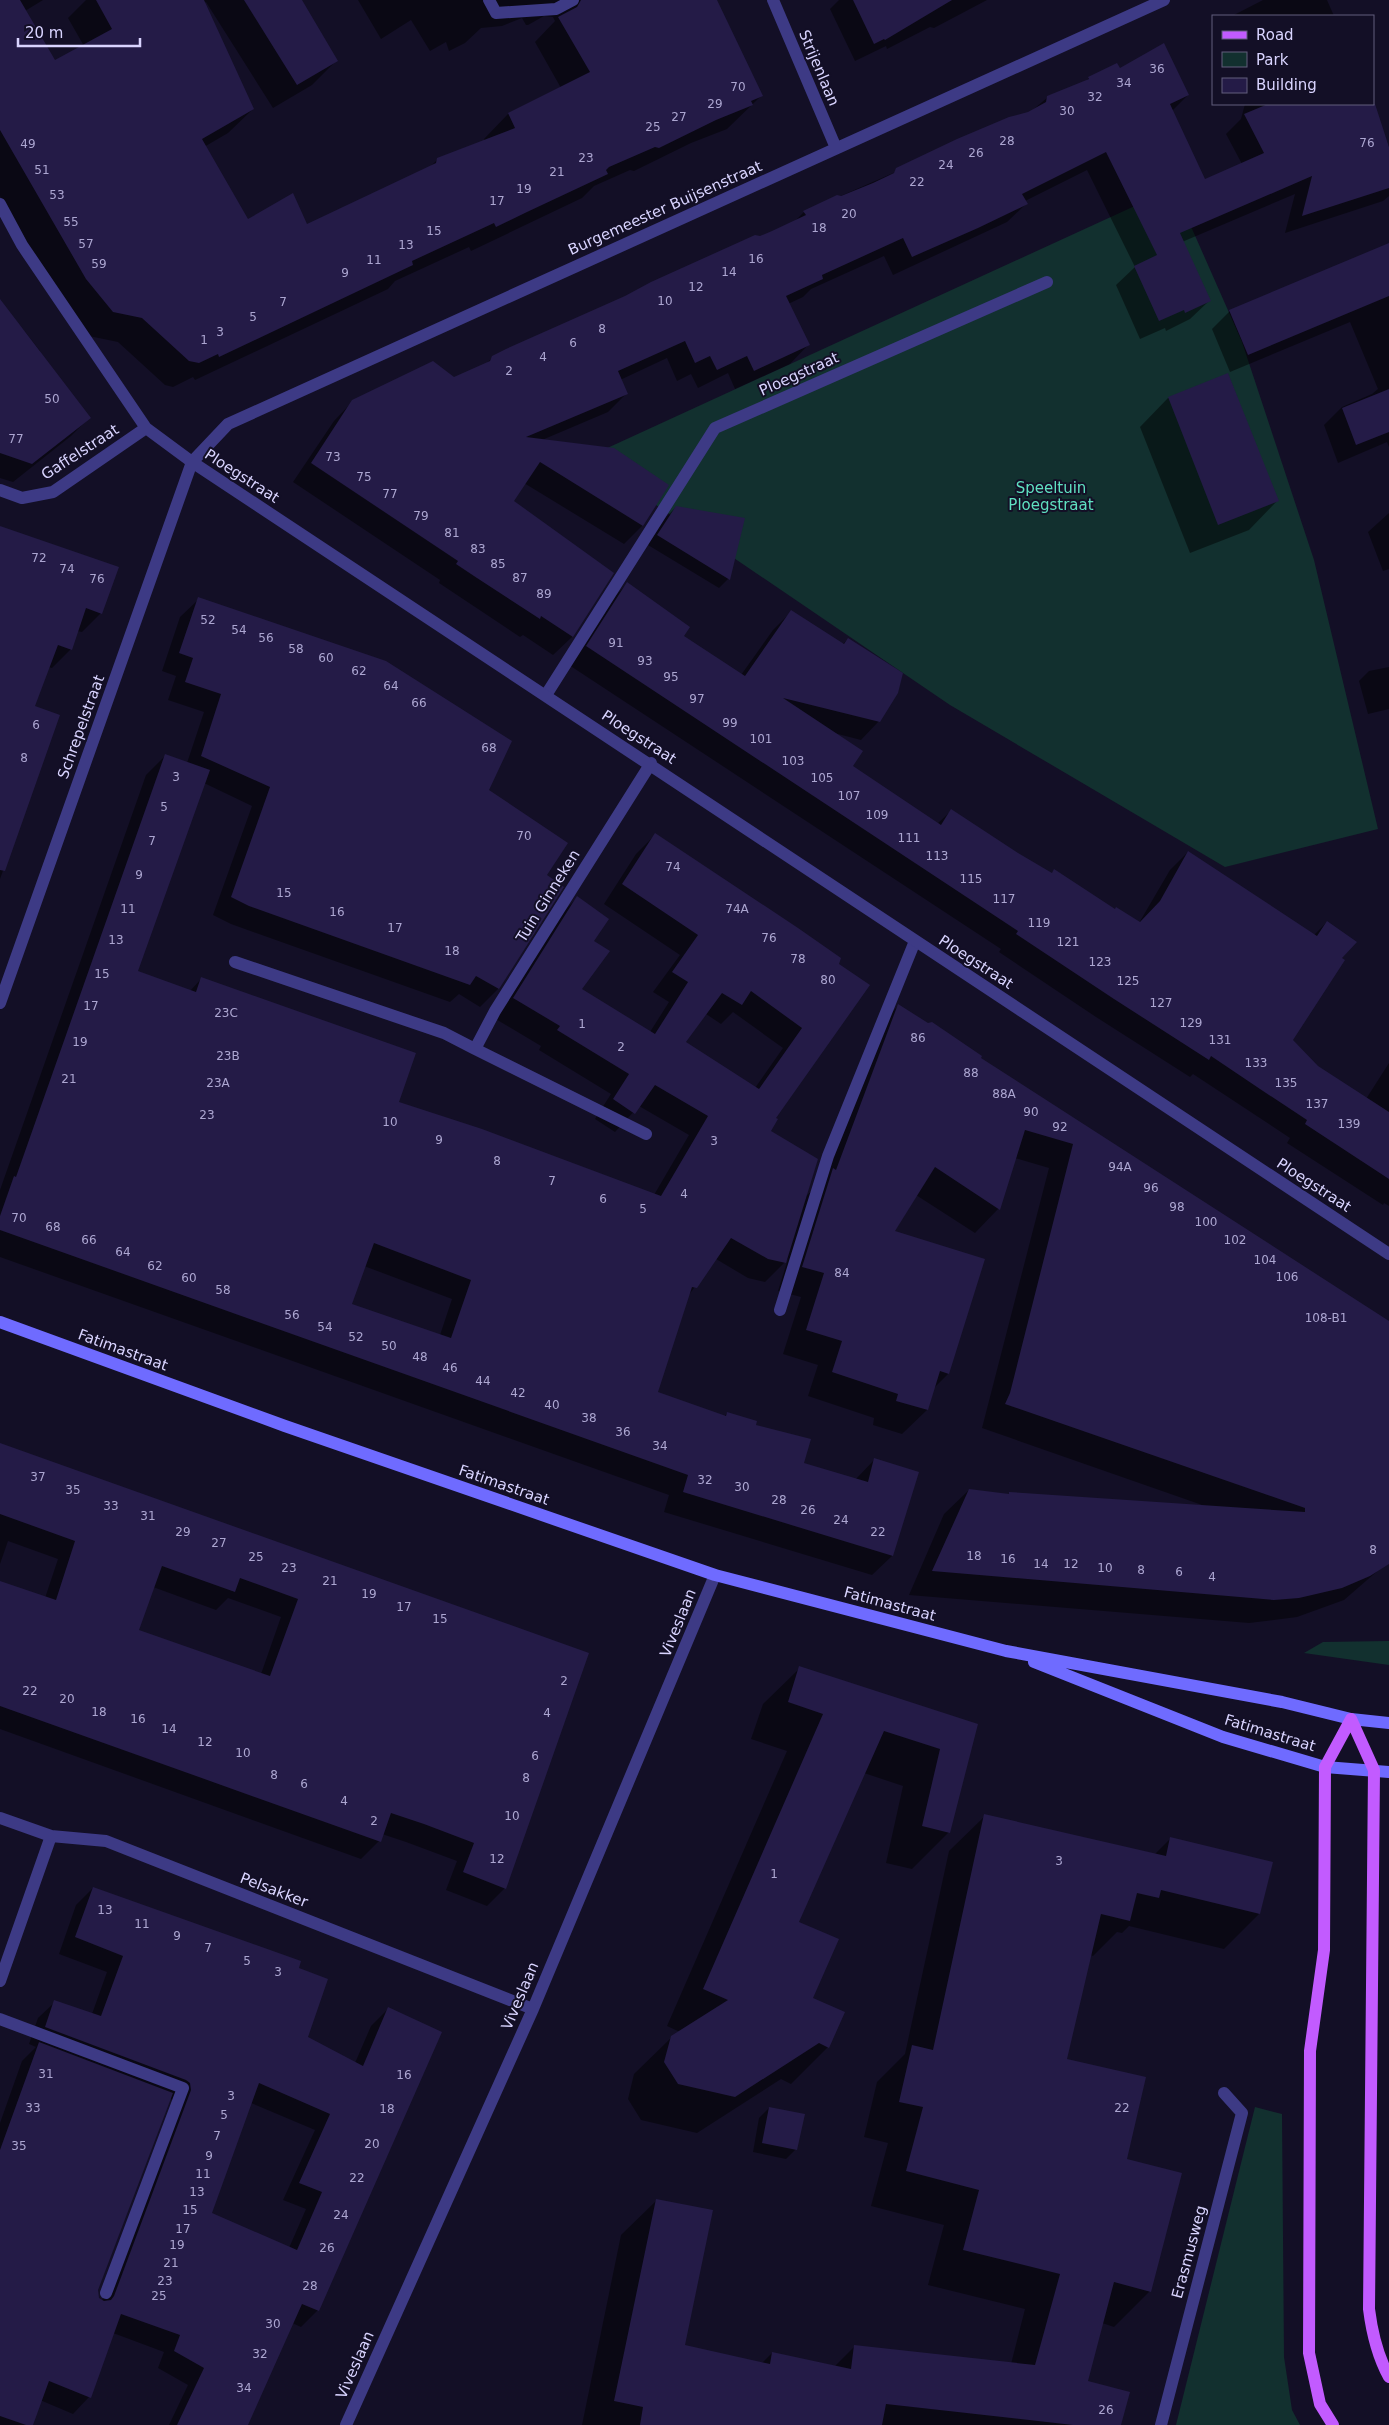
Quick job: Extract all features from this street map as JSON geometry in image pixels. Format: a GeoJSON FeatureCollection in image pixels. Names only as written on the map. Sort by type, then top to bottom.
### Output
{"type":"FeatureCollection","features":[{"type":"Feature","properties":{"kind":"main road","name":"Fatimastraat"},"geometry":{"type":"LineString","coordinates":[[0,1322],[286,1426],[715,1575],[1006,1651],[1282,1702],[1351,1719],[1389,1723]]}},
{"type":"Feature","properties":{"kind":"main road","name":"Fatimastraat"},"geometry":{"type":"LineString","coordinates":[[1006,1651],[1223,1737],[1325,1767],[1389,1772]]}},
{"type":"Feature","properties":{"kind":"main road"},"geometry":{"type":"LineString","coordinates":[[1333,2425],[1320,2404],[1309,2353],[1310,2051],[1324,1950],[1325,1767],[1351,1719]]}},
{"type":"Feature","properties":{"kind":"main road"},"geometry":{"type":"LineString","coordinates":[[1351,1719],[1374,1770],[1369,2309],[1372,2333],[1382,2364],[1389,2377]]}},
{"type":"Feature","properties":{"kind":"street"},"geometry":{"type":"LineString","coordinates":[[489,0],[496,13],[556,8],[573,0]]}},
{"type":"Feature","properties":{"kind":"street","name":"Strijenlaan"},"geometry":{"type":"LineString","coordinates":[[773,0],[836,148]]}},
{"type":"Feature","properties":{"kind":"street","name":"Burgemeester Buijsenstraat"},"geometry":{"type":"LineString","coordinates":[[192,462],[228,424],[1164,0]]}},
{"type":"Feature","properties":{"kind":"street","name":"Ploegstraat"},"geometry":{"type":"LineString","coordinates":[[0,204],[22,245],[146,428],[192,462],[1389,1254]]}},
{"type":"Feature","properties":{"kind":"street","name":"Ploegstraat"},"geometry":{"type":"LineString","coordinates":[[546,695],[715,428],[1047,282]]}},
{"type":"Feature","properties":{"kind":"street","name":"Gaffelstraat"},"geometry":{"type":"LineString","coordinates":[[0,490],[22,498],[53,492],[146,428]]}},
{"type":"Feature","properties":{"kind":"street","name":"Schrepelstraat"},"geometry":{"type":"LineString","coordinates":[[0,1003],[192,462]]}},
{"type":"Feature","properties":{"kind":"street","name":"Tuin Ginneken"},"geometry":{"type":"LineString","coordinates":[[476,1048],[494,1011],[651,764]]}},
{"type":"Feature","properties":{"kind":"street"},"geometry":{"type":"LineString","coordinates":[[780,1310],[828,1156],[915,941]]}},
{"type":"Feature","properties":{"kind":"street"},"geometry":{"type":"LineString","coordinates":[[235,962],[444,1033],[646,1134]]}},
{"type":"Feature","properties":{"kind":"street","name":"Viveslaan"},"geometry":{"type":"LineString","coordinates":[[346,2425],[533,2009],[715,1575]]}},
{"type":"Feature","properties":{"kind":"street","name":"Pelsakker"},"geometry":{"type":"LineString","coordinates":[[0,1818],[51,1836],[106,1841],[533,2009]]}},
{"type":"Feature","properties":{"kind":"street"},"geometry":{"type":"LineString","coordinates":[[0,1981],[51,1836]]}},
{"type":"Feature","properties":{"kind":"street"},"geometry":{"type":"LineString","coordinates":[[0,2019],[183,2088],[106,2293]]}},
{"type":"Feature","properties":{"kind":"street","name":"Erasmusweg"},"geometry":{"type":"LineString","coordinates":[[1161,2425],[1242,2113],[1224,2093]]}},
{"type":"Feature","properties":{"kind":"green space","name":"Speeltuin Ploegstraat"},"geometry":{"type":"Polygon","coordinates":[[[1174,188],[1242,342],[1314,560],[1378,829],[1225,867],[950,705],[656,505],[579,461],[1174,188]]]}},
{"type":"Feature","properties":{"kind":"green space"},"geometry":{"type":"Polygon","coordinates":[[[1389,1641],[1389,1665],[1304,1653],[1323,1642],[1389,1641]]]}},
{"type":"Feature","properties":{"kind":"green space"},"geometry":{"type":"Polygon","coordinates":[[[1255,2107],[1282,2114],[1284,2357],[1292,2410],[1300,2425],[1176,2425],[1255,2107]]]}},
{"type":"Feature","properties":{"kind":"building"},"geometry":{"type":"Polygon","coordinates":[[[0,0],[20,0],[55,60],[112,29],[96,0],[204,0],[254,109],[202,139],[248,219],[293,193],[307,224],[436,163],[437,158],[515,128],[508,113],[590,72],[558,17],[577,7],[581,0],[717,0],[763,96],[751,101],[753,105],[716,120],[659,148],[655,147],[609,167],[606,170],[608,174],[496,227],[494,223],[412,261],[413,265],[219,357],[218,354],[199,363],[189,361],[142,318],[113,312],[86,279],[0,130],[0,0]]]}},
{"type":"Feature","properties":{"kind":"building"},"geometry":{"type":"Polygon","coordinates":[[[244,0],[302,0],[338,61],[297,85],[244,0]]]}},
{"type":"Feature","properties":{"kind":"building"},"geometry":{"type":"Polygon","coordinates":[[[853,0],[952,0],[885,40],[874,44],[853,0]]]}},
{"type":"Feature","properties":{"kind":"building"},"geometry":{"type":"Polygon","coordinates":[[[1164,43],[1189,95],[1170,104],[1205,179],[1264,153],[1244,114],[1266,105],[1375,104],[1389,147],[1389,188],[1302,216],[1312,176],[1180,233],[1211,301],[1185,313],[1184,310],[1159,321],[1134,266],[1157,255],[1106,152],[1022,194],[1028,204],[978,228],[912,257],[903,238],[822,275],[823,279],[786,296],[810,345],[754,371],[747,356],[717,370],[710,356],[695,363],[685,341],[618,371],[628,394],[526,437],[614,448],[669,485],[643,526],[540,462],[514,501],[614,573],[573,637],[541,616],[540,619],[477,578],[456,564],[458,561],[311,463],[352,400],[433,361],[454,377],[490,361],[492,356],[506,349],[625,296],[651,282],[755,235],[760,236],[806,215],[803,211],[837,195],[841,196],[873,183],[894,173],[896,168],[957,139],[1009,117],[1028,112],[1046,102],[1047,96],[1089,79],[1088,77],[1117,63],[1120,68],[1164,43]]]}},
{"type":"Feature","properties":{"kind":"building"},"geometry":{"type":"Polygon","coordinates":[[[1389,243],[1389,296],[1248,355],[1229,310],[1389,243]]]}},
{"type":"Feature","properties":{"kind":"building"},"geometry":{"type":"Polygon","coordinates":[[[0,299],[91,418],[32,464],[0,453],[0,299]]]}},
{"type":"Feature","properties":{"kind":"building"},"geometry":{"type":"Polygon","coordinates":[[[1228,373],[1279,501],[1218,525],[1168,397],[1228,373]]]}},
{"type":"Feature","properties":{"kind":"building"},"geometry":{"type":"Polygon","coordinates":[[[1389,389],[1389,432],[1356,445],[1342,408],[1389,389]]]}},
{"type":"Feature","properties":{"kind":"building"},"geometry":{"type":"Polygon","coordinates":[[[676,506],[745,518],[730,580],[657,535],[676,506]]]}},
{"type":"Feature","properties":{"kind":"building"},"geometry":{"type":"Polygon","coordinates":[[[0,526],[119,567],[102,614],[86,608],[72,650],[58,645],[35,706],[60,715],[5,871],[0,870],[0,526]]]}},
{"type":"Feature","properties":{"kind":"building"},"geometry":{"type":"Polygon","coordinates":[[[627,582],[690,627],[684,636],[745,676],[791,610],[844,644],[848,638],[903,673],[898,693],[880,722],[783,698],[863,751],[853,766],[941,825],[951,809],[1018,853],[1052,873],[1054,869],[1115,909],[1116,907],[1140,922],[1160,901],[1188,851],[1317,936],[1327,921],[1357,942],[1342,958],[1345,960],[1293,1040],[1318,1066],[1389,1112],[1389,1179],[1305,1124],[1307,1120],[1211,1056],[1209,1060],[1114,999],[1016,934],[1018,931],[586,646],[627,582]]]}},
{"type":"Feature","properties":{"kind":"building"},"geometry":{"type":"Polygon","coordinates":[[[198,597],[386,661],[512,741],[489,790],[568,843],[547,875],[564,887],[499,989],[476,976],[470,985],[249,906],[231,897],[270,787],[201,756],[221,694],[185,682],[193,658],[179,653],[198,597]]]}},
{"type":"Feature","properties":{"kind":"building"},"geometry":{"type":"Polygon","coordinates":[[[165,754],[210,770],[138,971],[196,992],[201,977],[416,1053],[399,1102],[482,1129],[661,1196],[708,1116],[655,1085],[635,1114],[613,1099],[629,1074],[557,1030],[560,1026],[513,998],[577,896],[609,919],[594,941],[610,951],[582,989],[655,1034],[688,982],[672,972],[698,935],[622,884],[655,833],[841,958],[839,964],[870,985],[776,1118],[778,1119],[771,1131],[818,1159],[786,1263],[768,1259],[731,1238],[697,1288],[692,1287],[658,1392],[726,1416],[727,1412],[757,1421],[756,1425],[811,1439],[804,1463],[868,1482],[874,1458],[919,1472],[893,1556],[683,1492],[688,1475],[0,1230],[0,1216],[14,1176],[16,1177],[165,754]],[[751,991],[742,1005],[722,993],[686,1042],[759,1089],[802,1028],[751,991]],[[374,1243],[352,1304],[451,1338],[471,1280],[374,1243]]]}},
{"type":"Feature","properties":{"kind":"building"},"geometry":{"type":"Polygon","coordinates":[[[898,1004],[928,1023],[932,1022],[982,1056],[981,1058],[1389,1321],[1389,1564],[1370,1576],[1342,1588],[1299,1598],[1274,1600],[932,1571],[969,1489],[1009,1494],[1009,1492],[1305,1512],[1305,1508],[1005,1404],[1010,1393],[1073,1144],[1025,1130],[1000,1210],[935,1167],[895,1231],[985,1259],[949,1374],[940,1371],[928,1410],[896,1401],[898,1394],[832,1372],[842,1341],[806,1330],[824,1273],[802,1267],[833,1168],[836,1170],[898,1004]]]}},
{"type":"Feature","properties":{"kind":"building"},"geometry":{"type":"Polygon","coordinates":[[[0,1443],[589,1653],[506,1889],[463,1872],[474,1843],[424,1824],[391,1813],[381,1842],[0,1706],[0,1581],[56,1600],[75,1541],[0,1514],[0,1443]],[[162,1566],[139,1630],[270,1676],[298,1599],[240,1578],[235,1592],[162,1566]]]}},
{"type":"Feature","properties":{"kind":"building"},"geometry":{"type":"Polygon","coordinates":[[[799,1666],[978,1724],[950,1833],[922,1826],[940,1749],[884,1731],[799,1922],[839,1939],[813,1998],[845,2012],[829,2048],[819,2043],[735,2097],[678,2084],[664,2062],[671,2036],[728,2000],[703,1989],[823,1714],[788,1702],[799,1666]]]}},
{"type":"Feature","properties":{"kind":"building"},"geometry":{"type":"Polygon","coordinates":[[[984,1814],[1166,1856],[1170,1837],[1273,1862],[1260,1914],[1161,1890],[1159,1898],[1137,1893],[1130,1921],[1101,1914],[1067,2059],[1146,2077],[1127,2159],[1182,2173],[1151,2292],[1114,2282],[1088,2381],[1130,2392],[1121,2425],[1073,2425],[886,2404],[882,2425],[640,2425],[643,2407],[614,2401],[656,2199],[713,2210],[685,2345],[770,2364],[772,2352],[851,2369],[854,2345],[1035,2365],[1060,2274],[963,2250],[979,2190],[906,2171],[923,2107],[899,2102],[912,2045],[933,2050],[984,1814]]]}},
{"type":"Feature","properties":{"kind":"building"},"geometry":{"type":"Polygon","coordinates":[[[93,1887],[301,1961],[299,1968],[328,1979],[308,2037],[363,2066],[388,2007],[442,2032],[319,2311],[302,2304],[248,2425],[177,2425],[204,2368],[174,2351],[180,2335],[121,2314],[91,2398],[49,2381],[33,2425],[26,2425],[0,2416],[0,2150],[39,2042],[173,2093],[98,2290],[99,2298],[104,2301],[111,2300],[114,2296],[191,2090],[190,2083],[186,2080],[45,2027],[54,2000],[101,2016],[123,1956],[75,1937],[93,1887]],[[259,2083],[212,2213],[297,2250],[322,2192],[299,2183],[330,2114],[259,2083]]]}},
{"type":"Feature","properties":{"kind":"building"},"geometry":{"type":"Polygon","coordinates":[[[769,2107],[805,2114],[797,2150],[762,2143],[769,2107]]]}}]}
